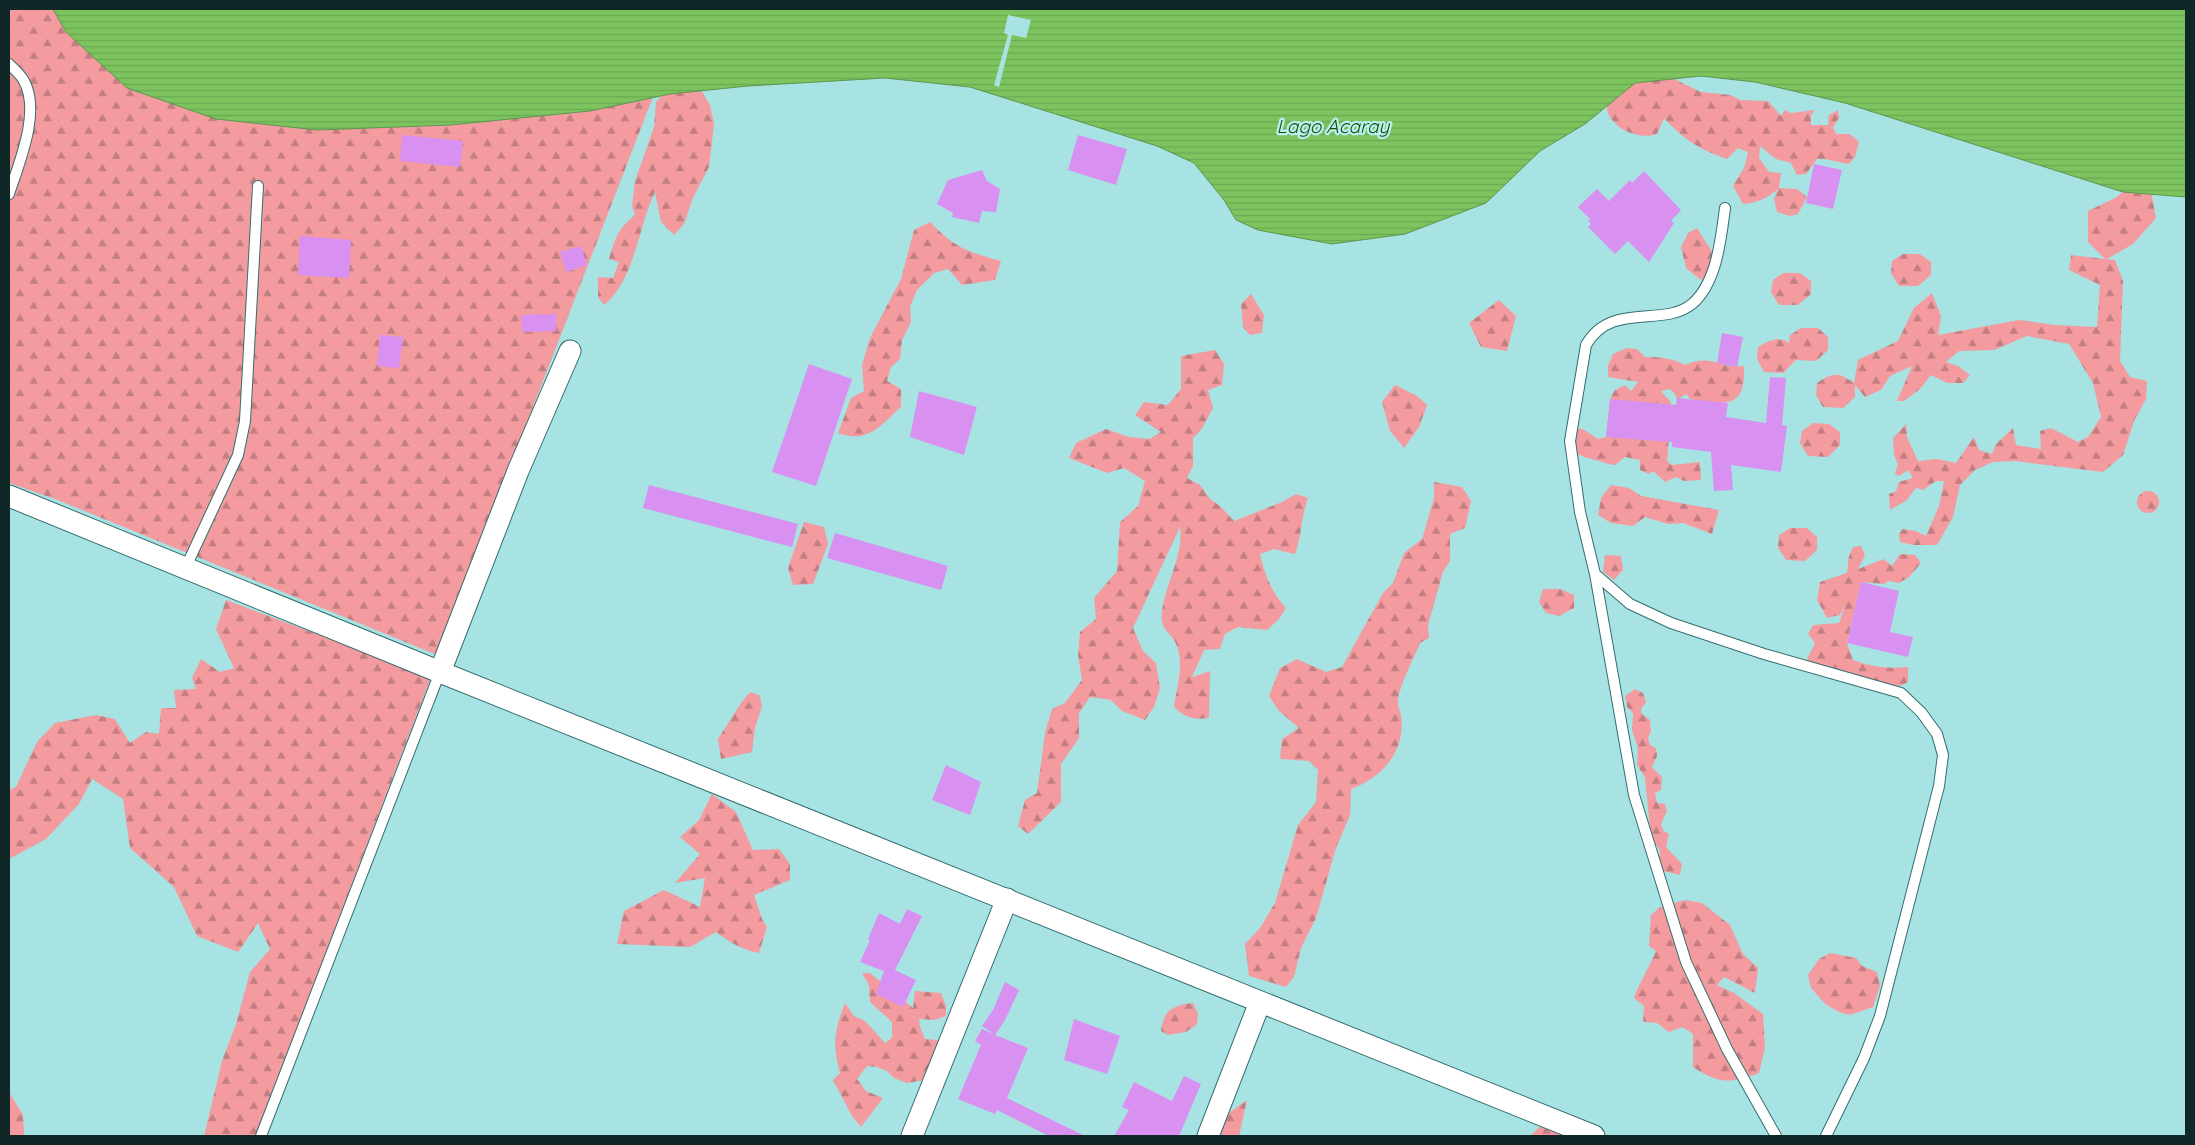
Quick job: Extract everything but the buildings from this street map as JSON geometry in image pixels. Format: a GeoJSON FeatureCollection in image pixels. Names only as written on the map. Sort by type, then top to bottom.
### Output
{"type":"FeatureCollection","features":[{"type":"Feature","properties":{"kind":"street"},"geometry":{"type":"LineString","coordinates":[[440,672],[518,471],[570,351]]}},
{"type":"Feature","properties":{"kind":"street"},"geometry":{"type":"LineString","coordinates":[[9,496],[440,672],[1594,1136]]}},
{"type":"Feature","properties":{"kind":"street"},"geometry":{"type":"LineString","coordinates":[[912,1136],[1007,899]]}},
{"type":"Feature","properties":{"kind":"street"},"geometry":{"type":"LineString","coordinates":[[1208,1136],[1260,1002]]}},
{"type":"Feature","properties":{"kind":"lane"},"geometry":{"type":"LineString","coordinates":[[9,64],[24,81],[32,107],[21,156],[9,194]]}},
{"type":"Feature","properties":{"kind":"lane"},"geometry":{"type":"LineString","coordinates":[[185,569],[238,455],[245,421],[258,186]]}},
{"type":"Feature","properties":{"kind":"lane"},"geometry":{"type":"LineString","coordinates":[[1726,208],[1719,255],[1703,291],[1692,304],[1679,312],[1625,319],[1600,327],[1592,335],[1586,345],[1570,441],[1580,512],[1595,574],[1634,795],[1686,962],[1727,1049],[1776,1136]]}},
{"type":"Feature","properties":{"kind":"lane"},"geometry":{"type":"LineString","coordinates":[[1595,574],[1630,604],[1671,623],[1764,654],[1901,693],[1921,712],[1937,734],[1943,755],[1939,786],[1880,1016],[1864,1058],[1826,1136]]}},
{"type":"Feature","properties":{"kind":"lane"},"geometry":{"type":"LineString","coordinates":[[260,1136],[440,672]]}},
{"type":"Feature","properties":{"kind":"green space"},"geometry":{"type":"Polygon","coordinates":[[[9,9],[53,9],[66,32],[127,88],[216,119],[317,130],[450,125],[590,111],[653,97],[437,655],[55,499],[9,483],[9,9]]]}},
{"type":"Feature","properties":{"kind":"green space"},"geometry":{"type":"Polygon","coordinates":[[[1653,73],[1674,79],[1701,92],[1731,95],[1740,100],[1768,101],[1781,116],[1785,110],[1791,113],[1815,110],[1811,115],[1811,125],[1828,125],[1829,115],[1838,110],[1839,118],[1833,127],[1836,134],[1850,134],[1859,142],[1855,157],[1849,164],[1817,159],[1806,174],[1797,175],[1791,163],[1776,159],[1760,146],[1759,158],[1769,172],[1781,173],[1779,188],[1797,189],[1807,197],[1798,214],[1790,216],[1777,212],[1774,199],[1778,189],[1762,200],[1743,204],[1733,186],[1744,168],[1748,152],[1738,148],[1727,159],[1717,155],[1685,138],[1664,118],[1657,134],[1650,136],[1643,136],[1622,129],[1611,119],[1607,111],[1607,93],[1653,73]]]}},
{"type":"Feature","properties":{"kind":"green space"},"geometry":{"type":"Polygon","coordinates":[[[698,85],[710,105],[714,124],[709,167],[693,198],[684,224],[674,235],[661,222],[655,192],[623,282],[604,305],[598,297],[598,277],[613,278],[619,262],[609,259],[613,247],[621,229],[635,214],[632,206],[635,181],[654,127],[656,102],[670,87],[698,85]]]}},
{"type":"Feature","properties":{"kind":"green space"},"geometry":{"type":"Polygon","coordinates":[[[2130,185],[2150,185],[2156,218],[2133,244],[2107,259],[2115,260],[2123,281],[2120,361],[2130,377],[2147,381],[2146,399],[2134,421],[2123,455],[2103,472],[2015,461],[1993,462],[1975,470],[1960,485],[1953,517],[1937,545],[1913,545],[1900,542],[1899,535],[1902,529],[1916,531],[1926,536],[1939,506],[1944,481],[1936,481],[1923,490],[1916,488],[1907,500],[1890,510],[1889,494],[1896,491],[1899,482],[1913,478],[1908,470],[1899,476],[1895,474],[1898,464],[1894,455],[1893,438],[1906,424],[1907,437],[1918,461],[1937,459],[1956,463],[1974,437],[1979,450],[1992,454],[1996,444],[2013,428],[2016,445],[2041,449],[2040,431],[2051,428],[2078,442],[2088,437],[2101,417],[2093,383],[2069,344],[2027,336],[1994,350],[1959,351],[1946,362],[1958,366],[1970,375],[1963,383],[1947,383],[1931,375],[1920,389],[1904,401],[1897,401],[1912,366],[1890,376],[1881,390],[1865,397],[1855,385],[1855,397],[1843,408],[1823,407],[1816,395],[1817,383],[1832,375],[1840,375],[1854,383],[1858,360],[1898,341],[1914,308],[1932,293],[1941,316],[1938,335],[2019,320],[2055,325],[2097,327],[2100,285],[2069,270],[2071,255],[2105,259],[2088,242],[2088,211],[2117,197],[2130,185]]]}},
{"type":"Feature","properties":{"kind":"green space"},"geometry":{"type":"Polygon","coordinates":[[[930,222],[947,238],[962,248],[1001,261],[995,280],[962,285],[948,269],[934,273],[917,290],[910,307],[911,322],[902,340],[900,359],[891,367],[887,381],[901,389],[901,407],[880,426],[866,435],[848,436],[838,433],[851,398],[864,391],[862,365],[870,338],[901,279],[914,230],[930,222]]]}},
{"type":"Feature","properties":{"kind":"green space"},"geometry":{"type":"Polygon","coordinates":[[[1697,228],[1711,250],[1715,268],[1701,280],[1686,268],[1681,247],[1688,233],[1697,228]]]}},
{"type":"Feature","properties":{"kind":"green space"},"geometry":{"type":"Polygon","coordinates":[[[1903,254],[1920,254],[1931,262],[1931,275],[1918,286],[1899,286],[1891,273],[1892,261],[1903,254]]]}},
{"type":"Feature","properties":{"kind":"green space"},"geometry":{"type":"Polygon","coordinates":[[[1783,273],[1800,273],[1811,281],[1811,294],[1798,305],[1779,305],[1771,292],[1773,280],[1783,273]]]}},
{"type":"Feature","properties":{"kind":"green space"},"geometry":{"type":"Polygon","coordinates":[[[1251,294],[1264,315],[1262,333],[1250,335],[1243,327],[1241,304],[1251,294]]]}},
{"type":"Feature","properties":{"kind":"green space"},"geometry":{"type":"Polygon","coordinates":[[[1499,300],[1516,316],[1507,351],[1481,347],[1469,323],[1499,300]]]}},
{"type":"Feature","properties":{"kind":"green space"},"geometry":{"type":"Polygon","coordinates":[[[1801,328],[1818,328],[1828,337],[1828,350],[1816,361],[1796,360],[1783,373],[1764,372],[1757,359],[1758,347],[1777,339],[1789,343],[1790,335],[1801,328]]]}},
{"type":"Feature","properties":{"kind":"green space"},"geometry":{"type":"Polygon","coordinates":[[[1627,348],[1637,349],[1645,357],[1666,358],[1685,365],[1709,361],[1744,366],[1744,381],[1741,391],[1737,398],[1731,401],[1723,403],[1690,399],[1686,394],[1677,400],[1675,394],[1670,389],[1661,391],[1675,411],[1669,436],[1667,461],[1672,465],[1700,462],[1701,480],[1684,481],[1676,477],[1665,482],[1653,471],[1649,474],[1640,470],[1640,460],[1625,457],[1615,465],[1610,464],[1578,454],[1565,441],[1565,435],[1572,428],[1583,429],[1598,439],[1606,437],[1610,399],[1615,390],[1625,385],[1631,391],[1638,382],[1608,377],[1608,366],[1613,354],[1627,348]]]}},
{"type":"Feature","properties":{"kind":"green space"},"geometry":{"type":"Polygon","coordinates":[[[1215,350],[1224,364],[1222,385],[1208,390],[1213,408],[1201,430],[1193,438],[1193,466],[1187,478],[1200,485],[1210,499],[1220,506],[1234,521],[1282,502],[1296,494],[1308,498],[1295,554],[1274,549],[1260,554],[1269,583],[1276,596],[1286,608],[1279,619],[1267,630],[1238,627],[1225,634],[1220,649],[1204,650],[1192,677],[1210,671],[1209,718],[1198,719],[1186,716],[1178,711],[1174,707],[1179,676],[1179,654],[1175,642],[1164,628],[1162,612],[1177,559],[1180,527],[1133,628],[1143,651],[1156,663],[1160,688],[1154,707],[1145,720],[1122,711],[1111,700],[1090,697],[1079,713],[1079,738],[1061,764],[1061,802],[1028,834],[1018,826],[1025,800],[1037,793],[1045,733],[1052,709],[1065,703],[1082,680],[1078,655],[1080,632],[1096,619],[1094,598],[1117,571],[1120,522],[1138,506],[1145,481],[1124,468],[1107,473],[1069,458],[1076,443],[1106,429],[1129,437],[1149,439],[1161,432],[1135,415],[1144,402],[1168,405],[1181,389],[1181,356],[1215,350]]]}},
{"type":"Feature","properties":{"kind":"green space"},"geometry":{"type":"Polygon","coordinates":[[[1395,385],[1417,396],[1427,405],[1419,427],[1404,448],[1390,431],[1382,402],[1395,385]]]}},
{"type":"Feature","properties":{"kind":"green space"},"geometry":{"type":"Polygon","coordinates":[[[1813,423],[1829,424],[1840,432],[1840,445],[1828,457],[1808,456],[1800,443],[1802,431],[1813,423]]]}},
{"type":"Feature","properties":{"kind":"green space"},"geometry":{"type":"Polygon","coordinates":[[[1434,482],[1462,487],[1471,501],[1465,528],[1450,534],[1450,561],[1443,572],[1428,625],[1429,638],[1420,643],[1401,688],[1398,703],[1402,729],[1396,752],[1373,778],[1351,789],[1350,815],[1336,848],[1316,918],[1301,948],[1294,977],[1286,987],[1249,976],[1245,944],[1260,928],[1275,903],[1298,825],[1316,802],[1318,770],[1309,761],[1280,759],[1282,739],[1299,728],[1278,710],[1269,696],[1280,668],[1297,659],[1326,672],[1342,667],[1383,593],[1393,583],[1404,553],[1422,539],[1434,498],[1434,482]]]}},
{"type":"Feature","properties":{"kind":"green space"},"geometry":{"type":"Polygon","coordinates":[[[1611,485],[1629,488],[1641,496],[1719,510],[1712,534],[1683,523],[1668,524],[1645,517],[1633,526],[1611,523],[1598,515],[1601,498],[1611,485]]]}},
{"type":"Feature","properties":{"kind":"green space"},"geometry":{"type":"Polygon","coordinates":[[[2148,491],[2156,494],[2159,502],[2156,510],[2148,513],[2140,510],[2137,502],[2140,494],[2148,491]]]}},
{"type":"Feature","properties":{"kind":"green space"},"geometry":{"type":"Polygon","coordinates":[[[804,522],[824,527],[828,544],[813,584],[793,585],[788,568],[804,522]]]}},
{"type":"Feature","properties":{"kind":"green space"},"geometry":{"type":"Polygon","coordinates":[[[1790,528],[1807,528],[1817,537],[1817,550],[1805,561],[1786,560],[1778,548],[1779,535],[1790,528]]]}},
{"type":"Feature","properties":{"kind":"green space"},"geometry":{"type":"Polygon","coordinates":[[[1861,546],[1865,555],[1858,569],[1884,559],[1892,566],[1900,554],[1915,555],[1921,563],[1909,577],[1899,583],[1889,581],[1884,584],[1861,582],[1847,643],[1853,660],[1880,667],[1908,667],[1908,682],[1898,687],[1812,670],[1807,659],[1815,643],[1808,634],[1813,625],[1839,623],[1845,605],[1840,615],[1827,618],[1817,600],[1820,582],[1847,573],[1849,556],[1853,547],[1861,546]]]}},
{"type":"Feature","properties":{"kind":"green space"},"geometry":{"type":"Polygon","coordinates":[[[1605,555],[1621,556],[1623,570],[1614,580],[1603,572],[1605,555]]]}},
{"type":"Feature","properties":{"kind":"green space"},"geometry":{"type":"Polygon","coordinates":[[[1543,589],[1560,589],[1574,595],[1574,608],[1559,616],[1546,613],[1539,602],[1543,589]]]}},
{"type":"Feature","properties":{"kind":"green space"},"geometry":{"type":"Polygon","coordinates":[[[226,600],[431,677],[256,1136],[204,1136],[222,1061],[236,1024],[250,972],[270,949],[258,923],[238,952],[197,936],[174,887],[130,848],[123,799],[92,779],[79,804],[46,839],[9,859],[9,790],[16,787],[37,742],[55,723],[96,715],[115,719],[130,743],[146,732],[159,734],[161,708],[176,708],[174,690],[196,689],[192,678],[201,659],[220,672],[234,668],[216,629],[226,600]]]}},
{"type":"Feature","properties":{"kind":"green space"},"geometry":{"type":"Polygon","coordinates":[[[1635,689],[1643,693],[1646,702],[1641,709],[1642,714],[1650,720],[1651,731],[1648,738],[1650,745],[1656,748],[1657,756],[1652,767],[1662,777],[1661,790],[1655,793],[1657,803],[1665,804],[1667,811],[1661,824],[1664,832],[1669,833],[1666,847],[1682,864],[1680,875],[1659,870],[1660,850],[1651,838],[1645,777],[1637,765],[1638,748],[1632,730],[1633,713],[1627,707],[1625,696],[1635,689]]]}},
{"type":"Feature","properties":{"kind":"green space"},"geometry":{"type":"Polygon","coordinates":[[[751,692],[760,696],[762,706],[755,728],[752,752],[721,759],[718,739],[751,692]]]}},
{"type":"Feature","properties":{"kind":"green space"},"geometry":{"type":"Polygon","coordinates":[[[712,794],[736,812],[753,850],[779,849],[790,864],[790,880],[754,895],[762,919],[767,927],[759,953],[736,945],[716,932],[690,947],[617,944],[624,911],[664,890],[700,907],[705,878],[675,883],[700,854],[680,837],[699,820],[712,794]]]}},
{"type":"Feature","properties":{"kind":"green space"},"geometry":{"type":"Polygon","coordinates":[[[1685,900],[1702,903],[1730,925],[1743,954],[1758,968],[1755,993],[1724,977],[1717,985],[1734,993],[1763,1014],[1765,1048],[1759,1073],[1732,1080],[1710,1077],[1693,1067],[1693,1034],[1683,1027],[1669,1032],[1657,1023],[1643,1022],[1644,1006],[1634,998],[1656,951],[1649,946],[1651,915],[1660,907],[1685,900]]]}},
{"type":"Feature","properties":{"kind":"green space"},"geometry":{"type":"Polygon","coordinates":[[[1830,953],[1856,958],[1862,966],[1877,972],[1880,986],[1873,1007],[1850,1015],[1839,1012],[1825,1004],[1811,988],[1808,975],[1819,959],[1830,953]]]}},
{"type":"Feature","properties":{"kind":"green space"},"geometry":{"type":"Polygon","coordinates":[[[862,973],[870,973],[913,1008],[915,991],[941,993],[946,1006],[946,1016],[935,1020],[919,1019],[925,1039],[937,1040],[943,1046],[925,1080],[907,1083],[894,1078],[887,1071],[867,1066],[857,1079],[866,1091],[883,1098],[861,1127],[852,1116],[833,1080],[840,1073],[835,1038],[838,1022],[845,1003],[854,1016],[865,1021],[885,1043],[892,1038],[892,1022],[870,1002],[869,985],[862,973]]]}},
{"type":"Feature","properties":{"kind":"green space"},"geometry":{"type":"Polygon","coordinates":[[[1193,1003],[1198,1014],[1197,1024],[1186,1032],[1168,1035],[1161,1031],[1164,1018],[1170,1010],[1174,1007],[1193,1003]]]}},
{"type":"Feature","properties":{"kind":"green space"},"geometry":{"type":"Polygon","coordinates":[[[9,1092],[23,1115],[24,1135],[9,1136],[9,1092]]]}},
{"type":"Feature","properties":{"kind":"green space"},"geometry":{"type":"Polygon","coordinates":[[[1247,1100],[1239,1136],[1214,1136],[1229,1113],[1247,1100]]]}},
{"type":"Feature","properties":{"kind":"green space"},"geometry":{"type":"Polygon","coordinates":[[[1540,1127],[1563,1129],[1582,1136],[1530,1136],[1540,1127]]]}},
{"type":"Feature","properties":{"kind":"water","name":"Lago Acaray"},"geometry":{"type":"Polygon","coordinates":[[[53,9],[2186,9],[2186,197],[2123,192],[1845,103],[1755,82],[1701,76],[1635,83],[1585,124],[1540,151],[1486,203],[1405,234],[1332,244],[1258,230],[1236,220],[1224,200],[1194,163],[1157,146],[970,87],[885,78],[748,86],[670,94],[590,111],[450,125],[317,130],[216,119],[127,88],[66,32],[53,9]]]}},
{"type":"Feature","properties":{"kind":"pier"},"geometry":{"type":"Polygon","coordinates":[[[1008,15],[1031,20],[1026,38],[1012,35],[999,87],[994,85],[1008,35],[1004,33],[1008,15]]]}}]}
